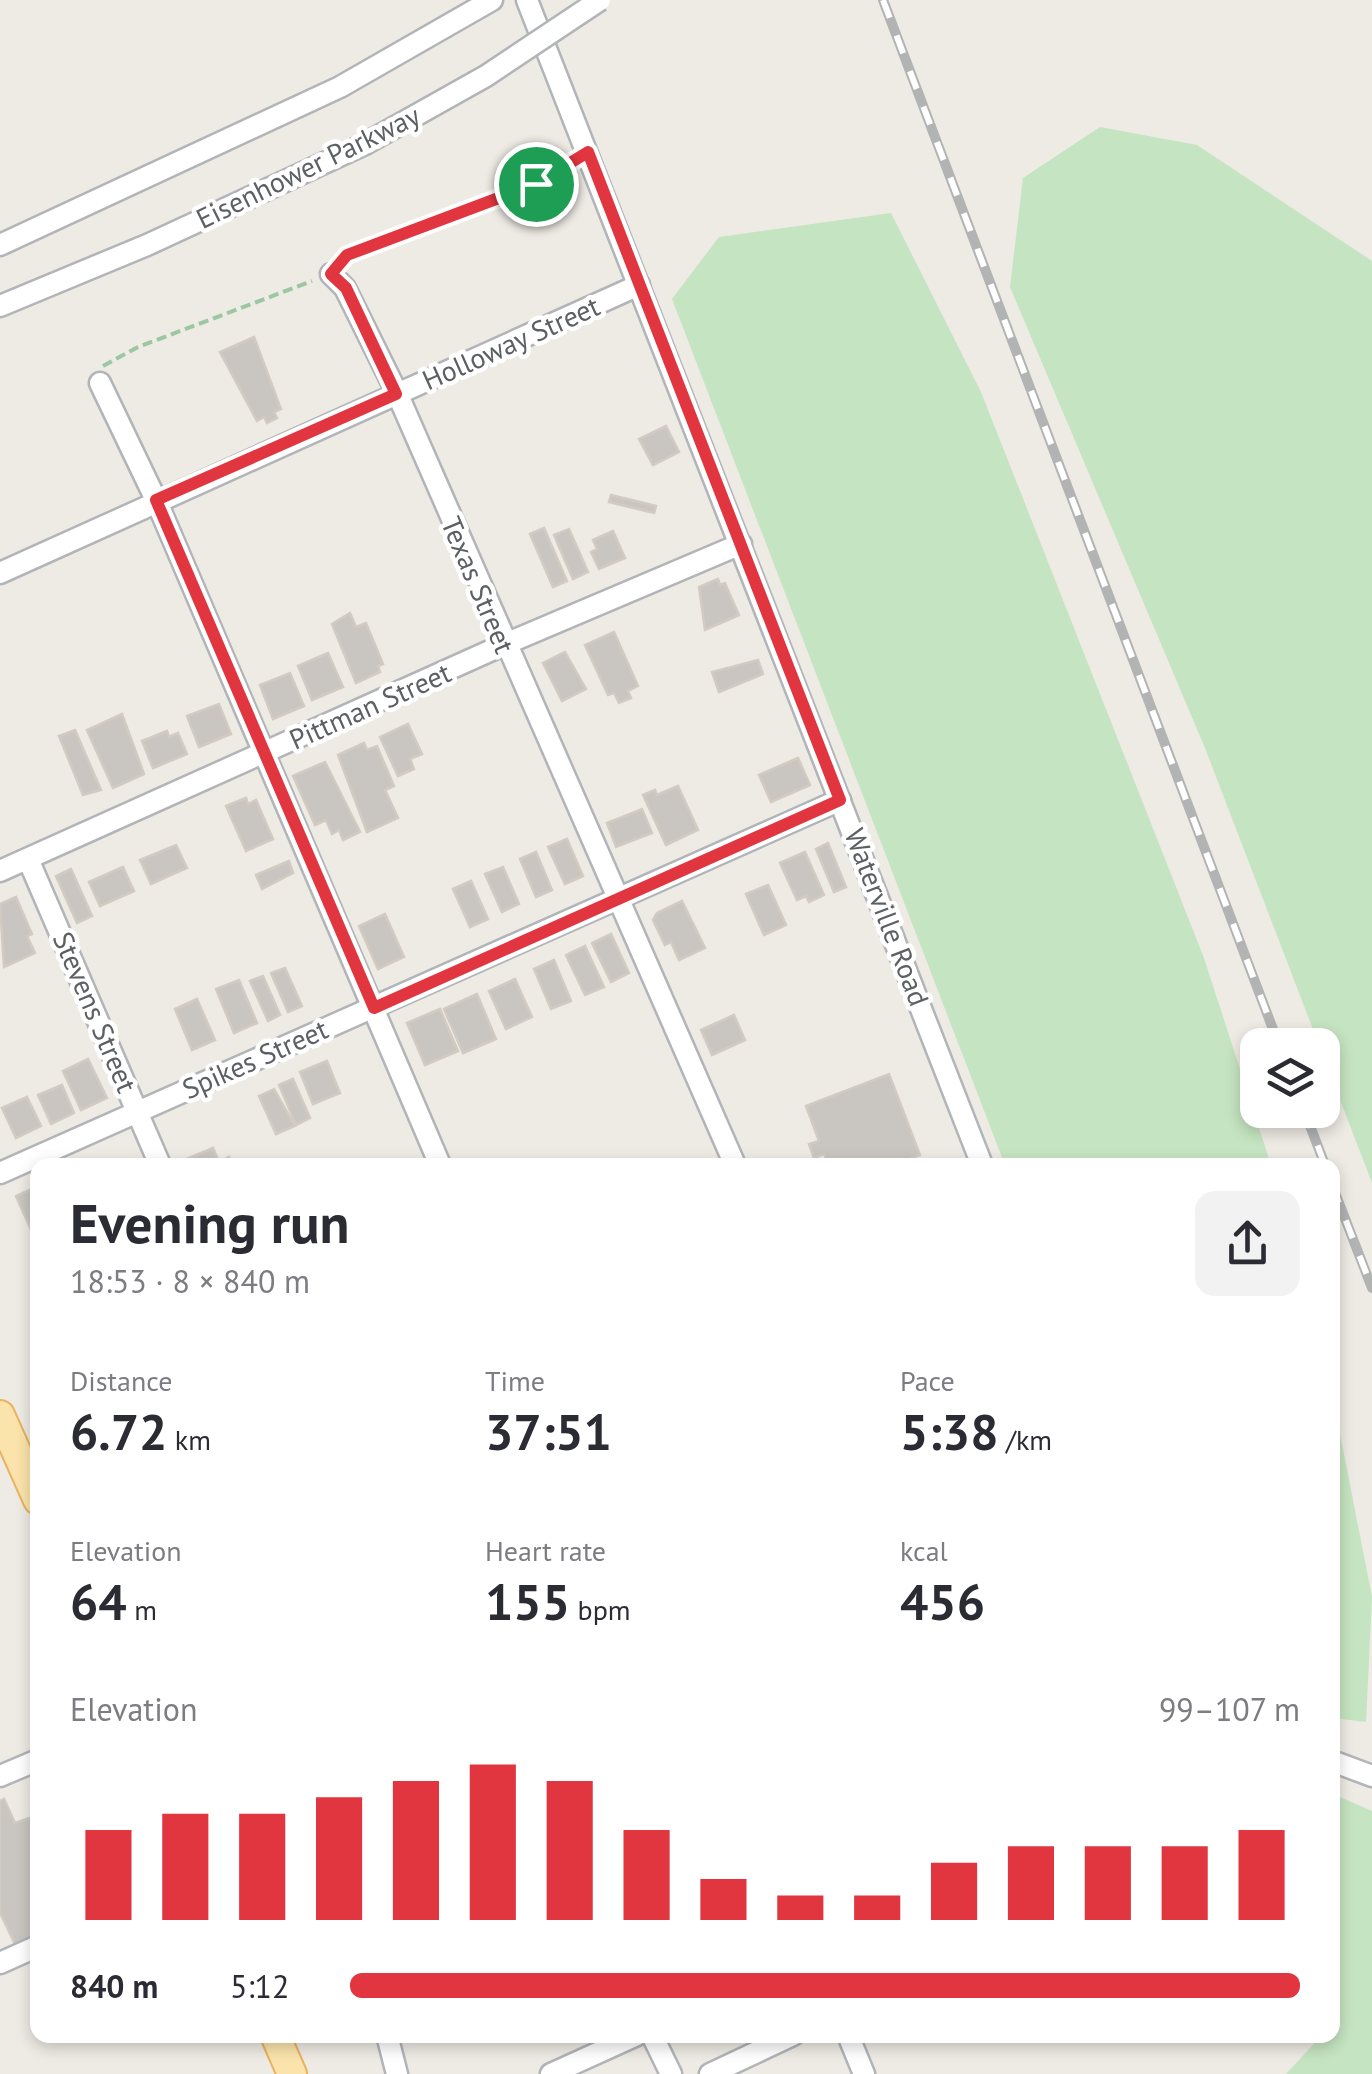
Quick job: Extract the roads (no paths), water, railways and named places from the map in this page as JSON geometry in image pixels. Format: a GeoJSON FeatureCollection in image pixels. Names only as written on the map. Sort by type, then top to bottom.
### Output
{"type":"FeatureCollection","features":[{"type":"Feature","properties":{"kind":"main road"},"geometry":{"type":"LineString","coordinates":[[0,1416],[9,1460],[30,1489]]}},
{"type":"Feature","properties":{"kind":"main road"},"geometry":{"type":"LineString","coordinates":[[278,2043],[292,2074]]}},
{"type":"Feature","properties":{"kind":"street","name":"Eisenhower Parkway"},"geometry":{"type":"LineString","coordinates":[[0,245],[340,87],[492,0]]}},
{"type":"Feature","properties":{"kind":"street","name":"Waterville Road"},"geometry":{"type":"LineString","coordinates":[[527,0],[979,1158]]}},
{"type":"Feature","properties":{"kind":"street","name":"Eisenhower Parkway"},"geometry":{"type":"LineString","coordinates":[[0,306],[147,244],[363,144],[486,76],[600,0]]}},
{"type":"Feature","properties":{"kind":"street","name":"Texas Street"},"geometry":{"type":"LineString","coordinates":[[331,274],[346,288],[396,394],[503,645],[732,1158]]}},
{"type":"Feature","properties":{"kind":"street","name":"Holloway Street"},"geometry":{"type":"LineString","coordinates":[[0,574],[156,500],[639,285]]}},
{"type":"Feature","properties":{"kind":"street"},"geometry":{"type":"LineString","coordinates":[[100,383],[156,500],[437,1158]]}},
{"type":"Feature","properties":{"kind":"street","name":"Pittman Street"},"geometry":{"type":"LineString","coordinates":[[0,872],[503,645],[742,544]]}},
{"type":"Feature","properties":{"kind":"street","name":"Spikes Street"},"geometry":{"type":"LineString","coordinates":[[33,1158],[840,800]]}},
{"type":"Feature","properties":{"kind":"street","name":"Stevens Street"},"geometry":{"type":"LineString","coordinates":[[28,858],[157,1158]]}},
{"type":"Feature","properties":{"kind":"street","name":"Spikes Street"},"geometry":{"type":"LineString","coordinates":[[0,1173],[30,1159]]}},
{"type":"Feature","properties":{"kind":"street"},"geometry":{"type":"LineString","coordinates":[[0,1776],[30,1763]]}},
{"type":"Feature","properties":{"kind":"street"},"geometry":{"type":"LineString","coordinates":[[1340,1764],[1372,1776]]}},
{"type":"Feature","properties":{"kind":"street"},"geometry":{"type":"LineString","coordinates":[[0,1963],[30,1950]]}},
{"type":"Feature","properties":{"kind":"street"},"geometry":{"type":"LineString","coordinates":[[389,2043],[397,2074]]}},
{"type":"Feature","properties":{"kind":"street"},"geometry":{"type":"LineString","coordinates":[[551,2074],[619,2043]]}},
{"type":"Feature","properties":{"kind":"street"},"geometry":{"type":"LineString","coordinates":[[656,2043],[671,2074]]}},
{"type":"Feature","properties":{"kind":"street"},"geometry":{"type":"LineString","coordinates":[[710,2074],[777,2043]]}},
{"type":"Feature","properties":{"kind":"street"},"geometry":{"type":"LineString","coordinates":[[851,2043],[864,2074]]}},
{"type":"Feature","properties":{"kind":"railway"},"geometry":{"type":"LineString","coordinates":[[883,0],[1273,1028]]}},
{"type":"Feature","properties":{"kind":"railway"},"geometry":{"type":"LineString","coordinates":[[1311,1128],[1322,1158]]}},
{"type":"Feature","properties":{"kind":"railway"},"geometry":{"type":"LineString","coordinates":[[1340,1206],[1372,1288]]}}]}
